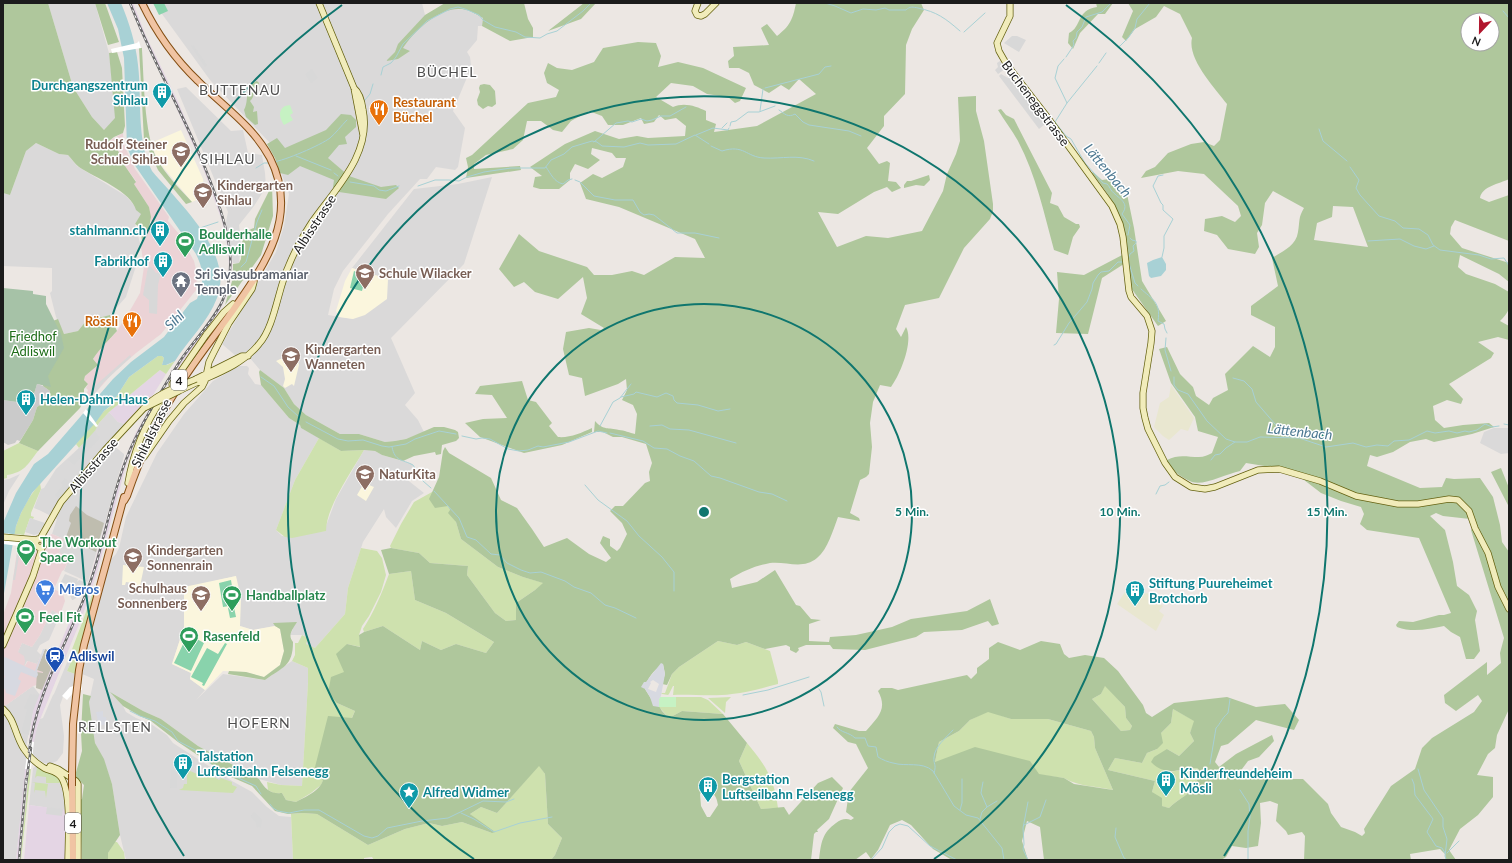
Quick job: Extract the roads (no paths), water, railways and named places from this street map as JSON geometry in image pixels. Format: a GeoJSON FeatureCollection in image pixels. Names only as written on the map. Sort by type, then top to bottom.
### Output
{"type":"FeatureCollection","features":[{"type":"Feature","properties":{"kind":"main road","name":"Sihltalstrasse"},"geometry":{"type":"LineString","coordinates":[[124,501],[155,426],[178,388],[255,280],[273,246],[279,226],[280,215],[280,193],[275,171],[265,149],[251,131],[198,82],[183,65],[159,32],[142,3]]}},
{"type":"Feature","properties":{"kind":"main road","name":"Albisstrasse"},"geometry":{"type":"LineString","coordinates":[[3,645],[33,576],[40,543],[61,502],[127,426],[147,407],[206,376],[239,363],[258,346],[267,334],[279,290],[288,266],[311,224],[352,167],[360,149],[365,129],[359,95],[354,88],[319,3]]}},
{"type":"Feature","properties":{"kind":"main road"},"geometry":{"type":"LineString","coordinates":[[698,3],[695,11],[697,15],[701,16],[716,3]]}},
{"type":"Feature","properties":{"kind":"main road","name":"Bucheneggstrasse"},"geometry":{"type":"LineString","coordinates":[[1010,3],[1010,16],[998,43],[999,51],[1007,65],[1107,197],[1116,213],[1123,237],[1128,291],[1131,297],[1147,316],[1152,331],[1143,393],[1144,416],[1148,429],[1165,463],[1172,473],[1188,485],[1203,489],[1215,487],[1258,470],[1279,469],[1320,481],[1356,496],[1398,504],[1418,504],[1449,498],[1458,500],[1470,511],[1475,528],[1488,553],[1498,587],[1509,609]]}},
{"type":"Feature","properties":{"kind":"main road","name":"Sihltalstrasse"},"geometry":{"type":"LineString","coordinates":[[73,860],[73,718],[79,670],[86,638],[128,483],[147,435],[163,405],[189,365],[252,278],[258,272]]}},
{"type":"Feature","properties":{"kind":"main road"},"geometry":{"type":"LineString","coordinates":[[137,467],[159,433],[184,403],[202,387],[209,362],[220,339],[252,289],[255,280]]}},
{"type":"Feature","properties":{"kind":"main road"},"geometry":{"type":"LineString","coordinates":[[181,390],[173,390],[172,384],[174,380],[206,335],[224,312],[233,304]]}},
{"type":"Feature","properties":{"kind":"main road","name":"Albisstrasse"},"geometry":{"type":"LineString","coordinates":[[147,407],[149,402],[167,392],[196,378],[206,376]]}},
{"type":"Feature","properties":{"kind":"main road"},"geometry":{"type":"LineString","coordinates":[[128,483],[131,466],[138,444],[160,401],[167,392]]}},
{"type":"Feature","properties":{"kind":"main road"},"geometry":{"type":"LineString","coordinates":[[147,407],[154,412]]}},
{"type":"Feature","properties":{"kind":"main road"},"geometry":{"type":"LineString","coordinates":[[3,538],[40,543]]}},
{"type":"Feature","properties":{"kind":"main road"},"geometry":{"type":"LineString","coordinates":[[3,709],[11,718],[22,746],[32,758],[39,764],[57,771],[73,780],[78,786],[78,860]]}},
{"type":"Feature","properties":{"kind":"main road"},"geometry":{"type":"LineString","coordinates":[[57,771],[65,784],[68,814],[68,860]]}},
{"type":"Feature","properties":{"kind":"main road"},"geometry":{"type":"LineString","coordinates":[[65,784],[69,780],[73,780]]}},
{"type":"Feature","properties":{"kind":"water"},"geometry":{"type":"Polygon","coordinates":[[[107,3],[121,3],[134,41],[139,78],[140,119],[147,159],[152,171],[201,229],[211,246],[218,264],[220,281],[217,298],[213,307],[175,361],[162,365],[164,358],[162,356],[158,356],[129,377],[114,403],[104,411],[96,422],[32,493],[16,526],[3,599],[3,523],[16,493],[34,464],[48,454],[113,379],[131,362],[164,337],[190,303],[197,299],[202,281],[201,267],[196,254],[134,164],[127,147],[124,58],[118,29],[107,3]]]}},
{"type":"Feature","properties":{"kind":"water"},"geometry":{"type":"Polygon","coordinates":[[[1162,257],[1166,264],[1166,270],[1161,276],[1151,278],[1149,276],[1147,263],[1162,257]]]}},
{"type":"Feature","properties":{"kind":"waterway"},"geometry":{"type":"LineString","coordinates":[[381,75],[383,67],[391,63],[403,44],[427,21],[450,9],[458,7],[465,9],[479,15],[483,20],[495,27],[516,32],[525,37],[540,38],[557,31],[591,3]]}},
{"type":"Feature","properties":{"kind":"waterway"},"geometry":{"type":"LineString","coordinates":[[825,3],[851,13],[863,9],[876,10],[885,8],[889,10],[906,10],[910,7],[918,8],[930,11],[940,16],[960,31]]}},
{"type":"Feature","properties":{"kind":"waterway"},"geometry":{"type":"LineString","coordinates":[[1066,57],[1074,45],[1073,41],[1076,38],[1077,32],[1082,27],[1086,17],[1102,12],[1111,3]]}},
{"type":"Feature","properties":{"kind":"waterway"},"geometry":{"type":"LineString","coordinates":[[1118,47],[1128,38],[1135,28],[1137,19],[1150,3]]}},
{"type":"Feature","properties":{"kind":"waterway"},"geometry":{"type":"LineString","coordinates":[[1503,11],[1509,18]]}},
{"type":"Feature","properties":{"kind":"waterway"},"geometry":{"type":"LineString","coordinates":[[964,32],[985,13]]}},
{"type":"Feature","properties":{"kind":"waterway"},"geometry":{"type":"LineString","coordinates":[[1099,63],[1106,53]]}},
{"type":"Feature","properties":{"kind":"waterway","name":"Lättenbach"},"geometry":{"type":"LineString","coordinates":[[1064,59],[1058,66],[1055,78],[1067,103],[1055,122],[1066,136],[1071,139],[1085,163],[1124,203],[1125,206],[1122,214],[1130,225],[1128,235]]}},
{"type":"Feature","properties":{"kind":"waterway"},"geometry":{"type":"LineString","coordinates":[[765,88],[819,74],[825,67],[831,66]]}},
{"type":"Feature","properties":{"kind":"waterway"},"geometry":{"type":"LineString","coordinates":[[1067,103],[1097,66]]}},
{"type":"Feature","properties":{"kind":"waterway"},"geometry":{"type":"LineString","coordinates":[[365,100],[370,94],[373,84]]}},
{"type":"Feature","properties":{"kind":"waterway"},"geometry":{"type":"LineString","coordinates":[[760,111],[763,89]]}},
{"type":"Feature","properties":{"kind":"waterway"},"geometry":{"type":"LineString","coordinates":[[730,126],[731,122],[736,121],[748,112],[759,112],[775,106]]}},
{"type":"Feature","properties":{"kind":"waterway"},"geometry":{"type":"LineString","coordinates":[[594,142],[616,123],[628,121],[632,122],[641,119],[647,121],[661,116],[670,116],[686,107]]}},
{"type":"Feature","properties":{"kind":"waterway"},"geometry":{"type":"LineString","coordinates":[[779,110],[788,116],[795,114],[803,122],[809,125],[849,131],[861,136]]}},
{"type":"Feature","properties":{"kind":"waterway"},"geometry":{"type":"LineString","coordinates":[[273,162],[293,156],[325,141],[332,136],[347,120]]}},
{"type":"Feature","properties":{"kind":"waterway"},"geometry":{"type":"LineString","coordinates":[[722,128],[727,123]]}},
{"type":"Feature","properties":{"kind":"waterway"},"geometry":{"type":"LineString","coordinates":[[696,135],[713,128],[728,130],[729,128]]}},
{"type":"Feature","properties":{"kind":"waterway"},"geometry":{"type":"LineString","coordinates":[[1319,129],[1323,141],[1347,161]]}},
{"type":"Feature","properties":{"kind":"waterway"},"geometry":{"type":"LineString","coordinates":[[418,186],[435,180],[459,181],[484,172],[511,168],[545,168],[551,160],[564,154],[572,147],[592,141],[597,142],[602,146],[624,147],[640,143],[648,145],[676,144],[695,135],[709,144]]}},
{"type":"Feature","properties":{"kind":"waterway"},"geometry":{"type":"LineString","coordinates":[[711,146],[722,151],[729,149],[740,150],[753,156],[764,158],[796,157],[814,161]]}},
{"type":"Feature","properties":{"kind":"waterway"},"geometry":{"type":"LineString","coordinates":[[296,156],[331,170]]}},
{"type":"Feature","properties":{"kind":"waterway"},"geometry":{"type":"LineString","coordinates":[[256,168],[264,163],[268,163]]}},
{"type":"Feature","properties":{"kind":"waterway"},"geometry":{"type":"LineString","coordinates":[[546,167],[553,177],[560,183],[563,184],[572,179]]}},
{"type":"Feature","properties":{"kind":"waterway"},"geometry":{"type":"LineString","coordinates":[[1350,167],[1359,180],[1356,188],[1360,195],[1379,216],[1395,221],[1403,228],[1419,229],[1428,235],[1433,245],[1440,250],[1479,255],[1491,259],[1504,258],[1509,266]]}},
{"type":"Feature","properties":{"kind":"waterway"},"geometry":{"type":"LineString","coordinates":[[334,173],[338,176]]}},
{"type":"Feature","properties":{"kind":"waterway"},"geometry":{"type":"LineString","coordinates":[[1162,257],[1164,236],[1173,219],[1163,210],[1163,205],[1153,186],[1158,176],[1163,175]]}},
{"type":"Feature","properties":{"kind":"waterway"},"geometry":{"type":"LineString","coordinates":[[575,180],[580,182],[594,196],[615,200],[633,200],[640,212],[644,215],[654,215],[677,233],[695,233],[719,238]]}},
{"type":"Feature","properties":{"kind":"waterway"},"geometry":{"type":"LineString","coordinates":[[350,182],[374,186],[379,190],[386,191],[399,186]]}},
{"type":"Feature","properties":{"kind":"waterway"},"geometry":{"type":"LineString","coordinates":[[241,267],[246,262],[257,222],[262,210]]}},
{"type":"Feature","properties":{"kind":"waterway"},"geometry":{"type":"LineString","coordinates":[[200,228],[218,222]]}},
{"type":"Feature","properties":{"kind":"waterway","name":"Lättenbach"},"geometry":{"type":"LineString","coordinates":[[1130,238],[1136,241],[1136,243],[1133,246],[1134,251],[1130,254],[1128,260],[1135,283],[1138,286]]}},
{"type":"Feature","properties":{"kind":"waterway"},"geometry":{"type":"LineString","coordinates":[[1368,241],[1400,239],[1414,246],[1426,249],[1434,246]]}},
{"type":"Feature","properties":{"kind":"waterway"},"geometry":{"type":"LineString","coordinates":[[1054,345],[1069,323],[1087,302],[1093,283],[1098,275],[1101,272],[1109,271],[1118,262],[1123,262]]}},
{"type":"Feature","properties":{"kind":"waterway","name":"Lättenbach"},"geometry":{"type":"LineString","coordinates":[[1141,289],[1157,305],[1159,315],[1158,321],[1164,324],[1167,333]]}},
{"type":"Feature","properties":{"kind":"waterway","name":"Lättenbach"},"geometry":{"type":"LineString","coordinates":[[1166,338],[1165,350],[1171,371]]}},
{"type":"Feature","properties":{"kind":"waterway"},"geometry":{"type":"LineString","coordinates":[[261,377],[274,386],[288,407],[299,417]]}},
{"type":"Feature","properties":{"kind":"waterway","name":"Lättenbach"},"geometry":{"type":"LineString","coordinates":[[1174,377],[1174,385],[1178,390],[1188,394],[1207,421],[1226,439],[1235,442],[1247,442],[1260,437],[1299,438],[1326,447],[1353,443],[1366,447],[1377,445],[1388,446],[1394,441],[1409,440],[1427,431],[1435,433],[1449,431],[1457,433],[1477,430],[1485,424],[1492,427],[1499,426]]}},
{"type":"Feature","properties":{"kind":"waterway"},"geometry":{"type":"LineString","coordinates":[[1233,378],[1244,381],[1252,389],[1256,402],[1275,424],[1288,433],[1288,437]]}},
{"type":"Feature","properties":{"kind":"waterway"},"geometry":{"type":"LineString","coordinates":[[600,426],[613,402],[620,398],[631,384]]}},
{"type":"Feature","properties":{"kind":"waterway"},"geometry":{"type":"LineString","coordinates":[[621,397],[634,394],[636,392],[657,397],[666,393],[673,396],[677,403],[698,405],[718,411],[730,409]]}},
{"type":"Feature","properties":{"kind":"waterway"},"geometry":{"type":"LineString","coordinates":[[306,422],[338,439],[348,441],[363,440],[389,447],[406,444],[415,439],[439,431],[456,434]]}},
{"type":"Feature","properties":{"kind":"waterway","name":"Lättenbach"},"geometry":{"type":"LineString","coordinates":[[1504,424],[1509,425]]}},
{"type":"Feature","properties":{"kind":"waterway"},"geometry":{"type":"LineString","coordinates":[[650,426],[662,425],[670,429],[689,430],[736,443]]}},
{"type":"Feature","properties":{"kind":"waterway"},"geometry":{"type":"LineString","coordinates":[[462,436],[476,439],[490,439],[508,449],[519,451],[528,450],[538,446],[543,447],[569,442],[598,431],[607,433]]}},
{"type":"Feature","properties":{"kind":"waterway"},"geometry":{"type":"LineString","coordinates":[[610,433],[643,441],[654,448],[667,449],[694,461],[711,476],[759,492],[772,494],[787,501]]}},
{"type":"Feature","properties":{"kind":"waterway"},"geometry":{"type":"LineString","coordinates":[[1211,460],[1215,455],[1220,454],[1235,442]]}},
{"type":"Feature","properties":{"kind":"waterway"},"geometry":{"type":"LineString","coordinates":[[392,447],[397,458],[413,465],[423,481],[431,488]]}},
{"type":"Feature","properties":{"kind":"waterway"},"geometry":{"type":"LineString","coordinates":[[1156,494],[1160,486],[1169,482]]}},
{"type":"Feature","properties":{"kind":"waterway"},"geometry":{"type":"LineString","coordinates":[[585,485],[598,500],[627,521],[639,536],[662,557],[674,572],[674,591]]}},
{"type":"Feature","properties":{"kind":"waterway"},"geometry":{"type":"LineString","coordinates":[[434,491],[459,518],[467,537],[476,540],[491,554],[500,555],[507,563],[521,570],[530,573],[541,572],[565,581],[574,587],[591,593],[605,605],[636,618]]}},
{"type":"Feature","properties":{"kind":"waterway"},"geometry":{"type":"LineString","coordinates":[[743,695],[768,690],[809,677]]}},
{"type":"Feature","properties":{"kind":"waterway"},"geometry":{"type":"LineString","coordinates":[[819,689],[824,706]]}},
{"type":"Feature","properties":{"kind":"waterway"},"geometry":{"type":"LineString","coordinates":[[1210,764],[1216,728],[1228,713],[1230,699]]}},
{"type":"Feature","properties":{"kind":"waterway"},"geometry":{"type":"LineString","coordinates":[[130,711],[155,721],[172,732],[178,741],[197,751],[211,764]]}},
{"type":"Feature","properties":{"kind":"waterway"},"geometry":{"type":"LineString","coordinates":[[837,727],[855,738],[865,738],[868,746],[876,747],[878,757],[884,760],[898,764],[924,766],[933,771],[954,806],[966,815],[978,818],[1002,848],[1004,860]]}},
{"type":"Feature","properties":{"kind":"waterway"},"geometry":{"type":"LineString","coordinates":[[934,773],[934,757],[936,749],[953,730]]}},
{"type":"Feature","properties":{"kind":"waterway"},"geometry":{"type":"LineString","coordinates":[[1418,769],[1424,790],[1443,818],[1443,827],[1447,839],[1446,859]]}},
{"type":"Feature","properties":{"kind":"waterway"},"geometry":{"type":"LineString","coordinates":[[225,772],[256,786],[261,794]]}},
{"type":"Feature","properties":{"kind":"waterway"},"geometry":{"type":"LineString","coordinates":[[960,810],[962,803],[962,779]]}},
{"type":"Feature","properties":{"kind":"waterway"},"geometry":{"type":"LineString","coordinates":[[1412,779],[1415,795],[1433,819],[1427,832],[1436,846],[1442,848],[1445,853]]}},
{"type":"Feature","properties":{"kind":"waterway"},"geometry":{"type":"LineString","coordinates":[[980,819],[982,812],[987,807],[981,793],[983,782]]}},
{"type":"Feature","properties":{"kind":"waterway"},"geometry":{"type":"LineString","coordinates":[[1240,790],[1249,804],[1250,817],[1248,831],[1248,860]]}},
{"type":"Feature","properties":{"kind":"waterway"},"geometry":{"type":"LineString","coordinates":[[270,804],[278,811],[289,813],[304,810],[319,810],[364,836],[372,838],[378,836],[387,828],[422,821],[448,818],[483,801],[506,802],[514,799]]}},
{"type":"Feature","properties":{"kind":"waterway"},"geometry":{"type":"LineString","coordinates":[[1024,825],[1040,817],[1046,800]]}},
{"type":"Feature","properties":{"kind":"waterway"},"geometry":{"type":"LineString","coordinates":[[987,807],[997,801]]}},
{"type":"Feature","properties":{"kind":"waterway"},"geometry":{"type":"LineString","coordinates":[[1028,802],[1023,828],[1023,849],[1028,860]]}},
{"type":"Feature","properties":{"kind":"waterway"},"geometry":{"type":"LineString","coordinates":[[461,813],[474,819],[494,832],[520,823],[552,817]]}},
{"type":"Feature","properties":{"kind":"waterway"},"geometry":{"type":"LineString","coordinates":[[871,860],[882,848],[889,832],[895,826],[900,824],[908,826],[930,846],[957,860]]}},
{"type":"Feature","properties":{"kind":"waterway"},"geometry":{"type":"LineString","coordinates":[[1116,828],[1115,837],[1124,858],[1127,860]]}},
{"type":"Feature","properties":{"kind":"waterway"},"geometry":{"type":"LineString","coordinates":[[1447,853],[1459,841]]}},
{"type":"Feature","properties":{"kind":"railway"},"geometry":{"type":"LineString","coordinates":[[29,752],[33,729],[46,686],[83,601],[97,562],[127,456],[145,419],[168,380],[216,312],[223,300],[228,286],[230,271],[228,238],[215,194],[196,145],[130,3]]}},
{"type":"Feature","properties":{"kind":"railway"},"geometry":{"type":"LineString","coordinates":[[26,784],[31,748]]}},
{"type":"Feature","properties":{"kind":"railway"},"geometry":{"type":"LineString","coordinates":[[19,860],[26,779]]}},
{"type":"Feature","properties":{"kind":"place","name":"Durchgangszentrum Sihlau"},"geometry":{"type":"Point","coordinates":[162,109]}},
{"type":"Feature","properties":{"kind":"place","name":"Restaurant Büchel"},"geometry":{"type":"Point","coordinates":[379,126]}},
{"type":"Feature","properties":{"kind":"place","name":"Rudolf Steiner Schule Sihlau"},"geometry":{"type":"Point","coordinates":[181,168]}},
{"type":"Feature","properties":{"kind":"place","name":"Kindergarten Sihlau"},"geometry":{"type":"Point","coordinates":[203,209]}},
{"type":"Feature","properties":{"kind":"place","name":"stahlmann.ch"},"geometry":{"type":"Point","coordinates":[160,247]}},
{"type":"Feature","properties":{"kind":"place","name":"Boulderhalle Adliswil"},"geometry":{"type":"Point","coordinates":[185,258]}},
{"type":"Feature","properties":{"kind":"place","name":"Fabrikhof"},"geometry":{"type":"Point","coordinates":[163,278]}},
{"type":"Feature","properties":{"kind":"place","name":"Schule Wilacker"},"geometry":{"type":"Point","coordinates":[365,290]}},
{"type":"Feature","properties":{"kind":"place","name":"Sri Sivasubramaniar Temple"},"geometry":{"type":"Point","coordinates":[181,298]}},
{"type":"Feature","properties":{"kind":"place","name":"Rössli"},"geometry":{"type":"Point","coordinates":[132,338]}},
{"type":"Feature","properties":{"kind":"place","name":"Kindergarten Wanneten"},"geometry":{"type":"Point","coordinates":[291,373]}},
{"type":"Feature","properties":{"kind":"place","name":"Helen-Dahm-Haus"},"geometry":{"type":"Point","coordinates":[26,416]}},
{"type":"Feature","properties":{"kind":"place","name":"NaturKita"},"geometry":{"type":"Point","coordinates":[365,491]}},
{"type":"Feature","properties":{"kind":"place","name":"The Workout Space"},"geometry":{"type":"Point","coordinates":[26,566]}},
{"type":"Feature","properties":{"kind":"place","name":"Kindergarten Sonnenrain"},"geometry":{"type":"Point","coordinates":[133,574]}},
{"type":"Feature","properties":{"kind":"place","name":"Migros"},"geometry":{"type":"Point","coordinates":[45,606]}},
{"type":"Feature","properties":{"kind":"place","name":"Stiftung Puureheimet Brotchorb"},"geometry":{"type":"Point","coordinates":[1135,607]}},
{"type":"Feature","properties":{"kind":"place","name":"Schulhaus Sonnenberg"},"geometry":{"type":"Point","coordinates":[201,612]}},
{"type":"Feature","properties":{"kind":"place","name":"Handballplatz"},"geometry":{"type":"Point","coordinates":[232,612]}},
{"type":"Feature","properties":{"kind":"place","name":"Feel Fit"},"geometry":{"type":"Point","coordinates":[25,634]}},
{"type":"Feature","properties":{"kind":"place","name":"Rasenfeld"},"geometry":{"type":"Point","coordinates":[189,653]}},
{"type":"Feature","properties":{"kind":"place","name":"Adliswil"},"geometry":{"type":"Point","coordinates":[55,673]}},
{"type":"Feature","properties":{"kind":"place","name":"Talstation Luftseilbahn Felsenegg"},"geometry":{"type":"Point","coordinates":[183,780]}},
{"type":"Feature","properties":{"kind":"place","name":"Kinderfreundeheim Mösli"},"geometry":{"type":"Point","coordinates":[1166,797]}},
{"type":"Feature","properties":{"kind":"place","name":"Bergstation Luftseilbahn Felsenegg"},"geometry":{"type":"Point","coordinates":[708,803]}},
{"type":"Feature","properties":{"kind":"place","name":"Alfred Widmer"},"geometry":{"type":"Point","coordinates":[409,809]}},
{"type":"Feature","properties":{"kind":"district","name":"BÜCHEL"},"geometry":{"type":"Point","coordinates":[447,71]}},
{"type":"Feature","properties":{"kind":"district","name":"BUTTENAU"},"geometry":{"type":"Point","coordinates":[240,89]}},
{"type":"Feature","properties":{"kind":"district","name":"SIHLAU"},"geometry":{"type":"Point","coordinates":[228,158]}},
{"type":"Feature","properties":{"kind":"district","name":"HOFERN"},"geometry":{"type":"Point","coordinates":[259,722]}},
{"type":"Feature","properties":{"kind":"district","name":"RELLSTEN"},"geometry":{"type":"Point","coordinates":[115,726]}},
{"type":"Feature","properties":{"kind":"water label","name":"Sihl"},"geometry":{"type":"Point","coordinates":[174,320]}},
{"type":"Feature","properties":{"kind":"park label","name":"Friedhof Adliswil"},"geometry":{"type":"Point","coordinates":[33,344]}}]}
